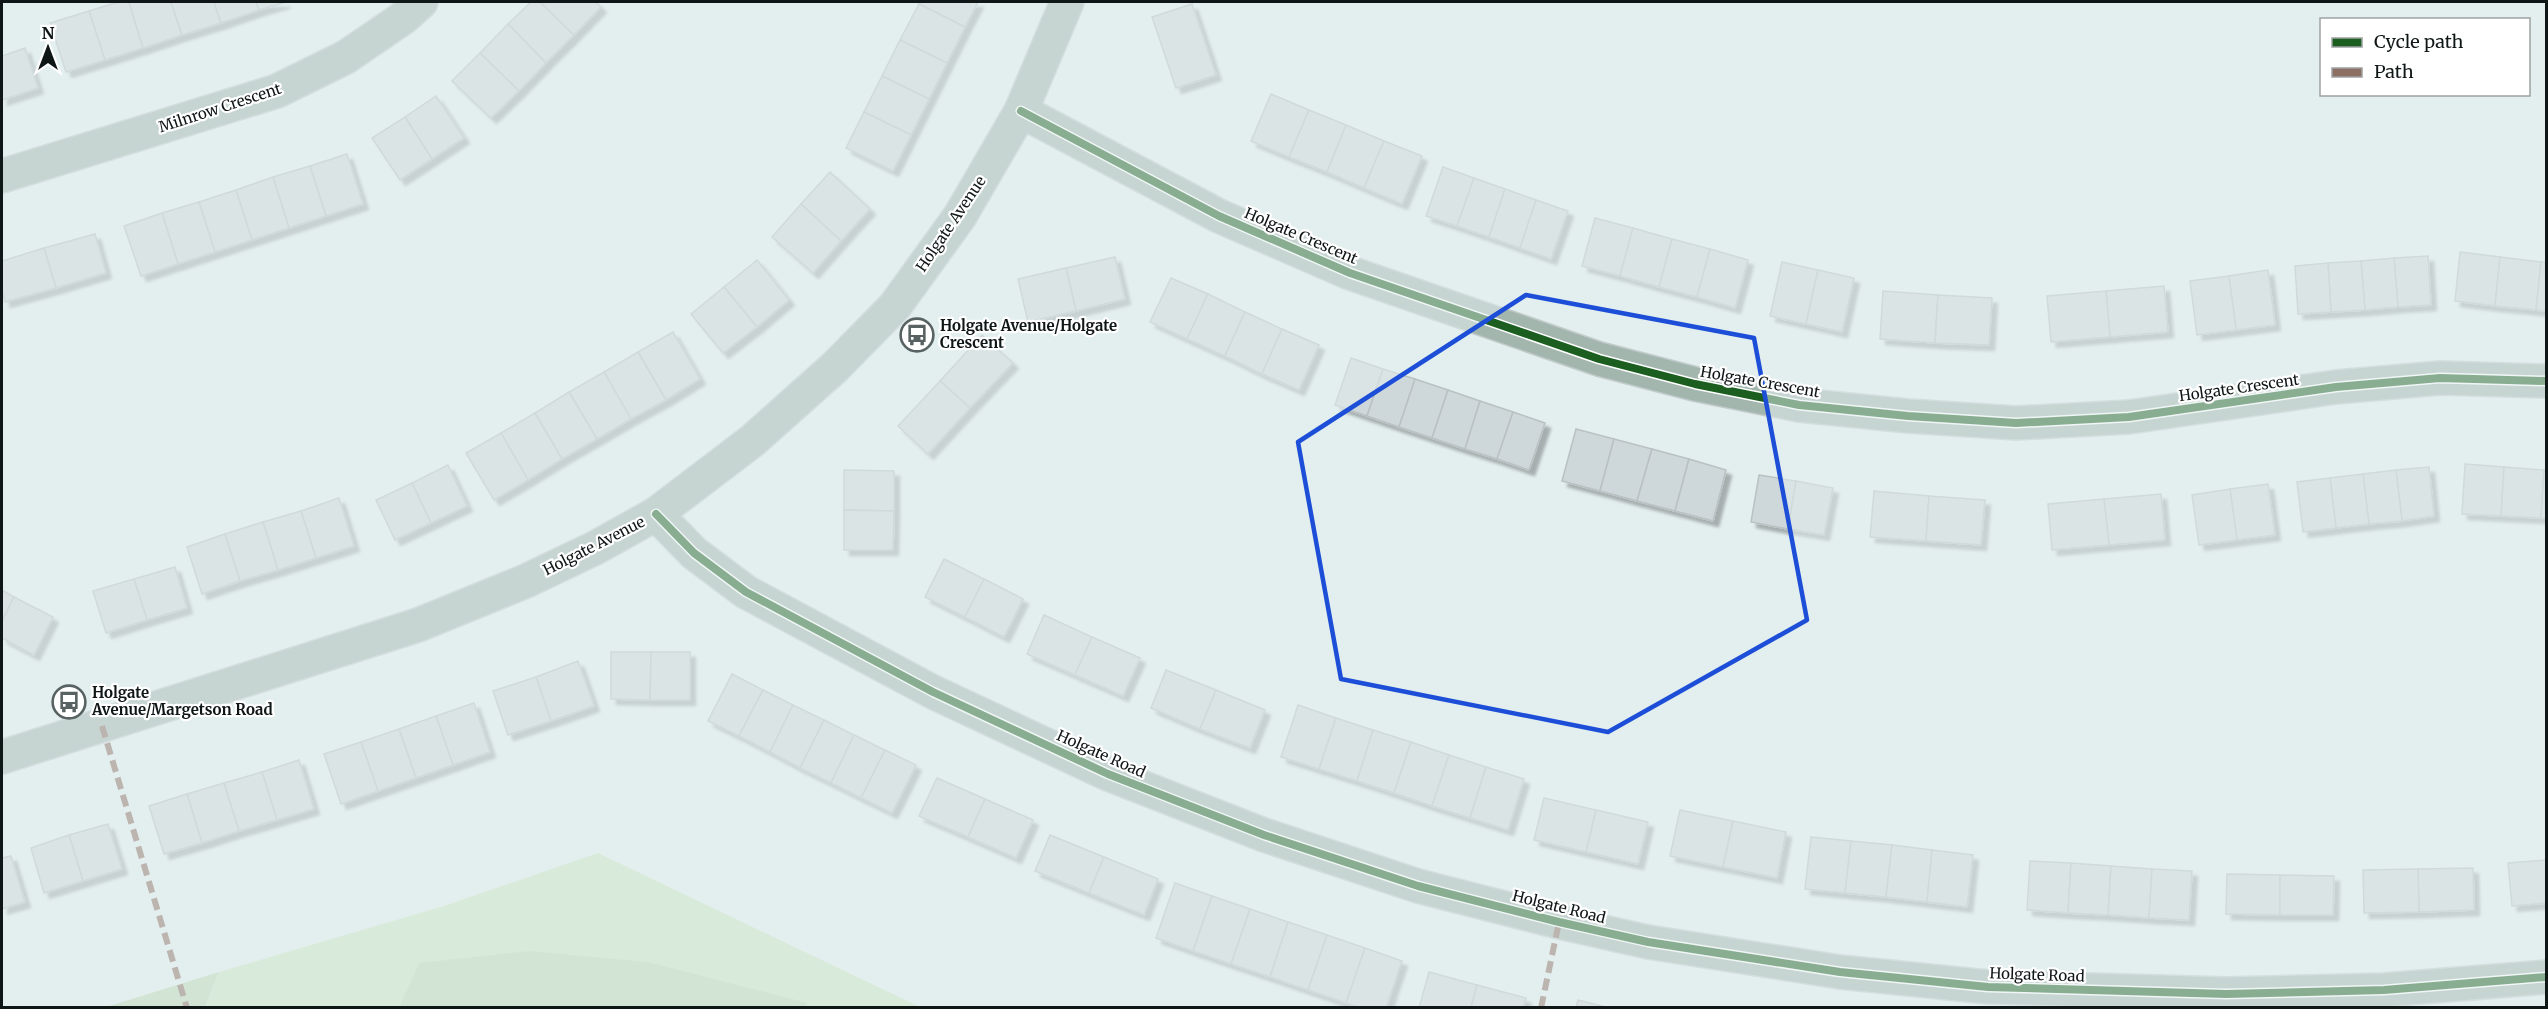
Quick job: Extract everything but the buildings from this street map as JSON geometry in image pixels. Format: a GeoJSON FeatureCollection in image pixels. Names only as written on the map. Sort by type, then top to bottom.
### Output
{"type":"FeatureCollection","features":[{"type":"Feature","properties":{"kind":"street","name":"Milnrow Crescent"},"geometry":{"type":"LineString","coordinates":[[2,176],[278,91],[346,57],[403,18],[421,2]]}},
{"type":"Feature","properties":{"kind":"street","name":"Holgate Avenue"},"geometry":{"type":"LineString","coordinates":[[2,757],[418,625],[596,548],[656,514],[752,441],[835,367],[895,306],[960,216],[1021,111],[1067,2]]}},
{"type":"Feature","properties":{"kind":"street","name":"Holgate Crescent"},"geometry":{"type":"LineString","coordinates":[[1021,111],[1219,216],[1350,273],[1599,359],[1695,384],[1799,405],[1908,416],[2016,423],[2129,417],[2336,387],[2429,379],[2547,381]]}},
{"type":"Feature","properties":{"kind":"street","name":"Holgate Road"},"geometry":{"type":"LineString","coordinates":[[656,514],[694,552],[746,592],[933,692],[1108,774],[1264,835],[1407,882],[1559,922],[1648,942],[1840,972],[1988,987],[2226,994],[2384,990],[2547,978]]}},
{"type":"Feature","properties":{"kind":"highlighted area"},"geometry":{"type":"Polygon","coordinates":[[[1526,295],[1754,338],[1807,620],[1608,732],[1341,679],[1298,442],[1526,295]]]}},
{"type":"Feature","properties":{"kind":"green space"},"geometry":{"type":"Polygon","coordinates":[[[598,853],[920,1007],[806,1007],[808,1004],[419,963],[399,1007],[205,1008],[219,972],[444,906],[598,853]]]}},
{"type":"Feature","properties":{"kind":"green space"},"geometry":{"type":"Polygon","coordinates":[[[529,951],[648,962],[808,1003],[806,1008],[399,1007],[419,963],[529,951]]]}},
{"type":"Feature","properties":{"kind":"green space"},"geometry":{"type":"Polygon","coordinates":[[[219,972],[205,1007],[106,1007],[219,972]]]}},
{"type":"Feature","properties":{"kind":"marked path"},"geometry":{"type":"LineString","coordinates":[[102,726],[187,1008]]}},
{"type":"Feature","properties":{"kind":"marked path"},"geometry":{"type":"LineString","coordinates":[[1541,1008],[1559,922]]}},
{"type":"Feature","properties":{"kind":"cycle path"},"geometry":{"type":"LineString","coordinates":[[1021,111],[1219,216],[1350,273],[1599,359],[1695,384],[1799,405],[1908,416],[2016,423],[2129,417],[2336,387],[2440,378],[2546,381]]}},
{"type":"Feature","properties":{"kind":"cycle path"},"geometry":{"type":"LineString","coordinates":[[656,514],[694,553],[746,592],[933,692],[1108,774],[1264,835],[1418,886],[1559,922],[1648,942],[1840,972],[1988,987],[2226,994],[2384,990],[2546,977]]}},
{"type":"Feature","properties":{"kind":"place","name":"Holgate Avenue/Holgate Crescent"},"geometry":{"type":"Point","coordinates":[917,335]}},
{"type":"Feature","properties":{"kind":"place","name":"Holgate Avenue/Margetson Road"},"geometry":{"type":"Point","coordinates":[69,702]}}]}
